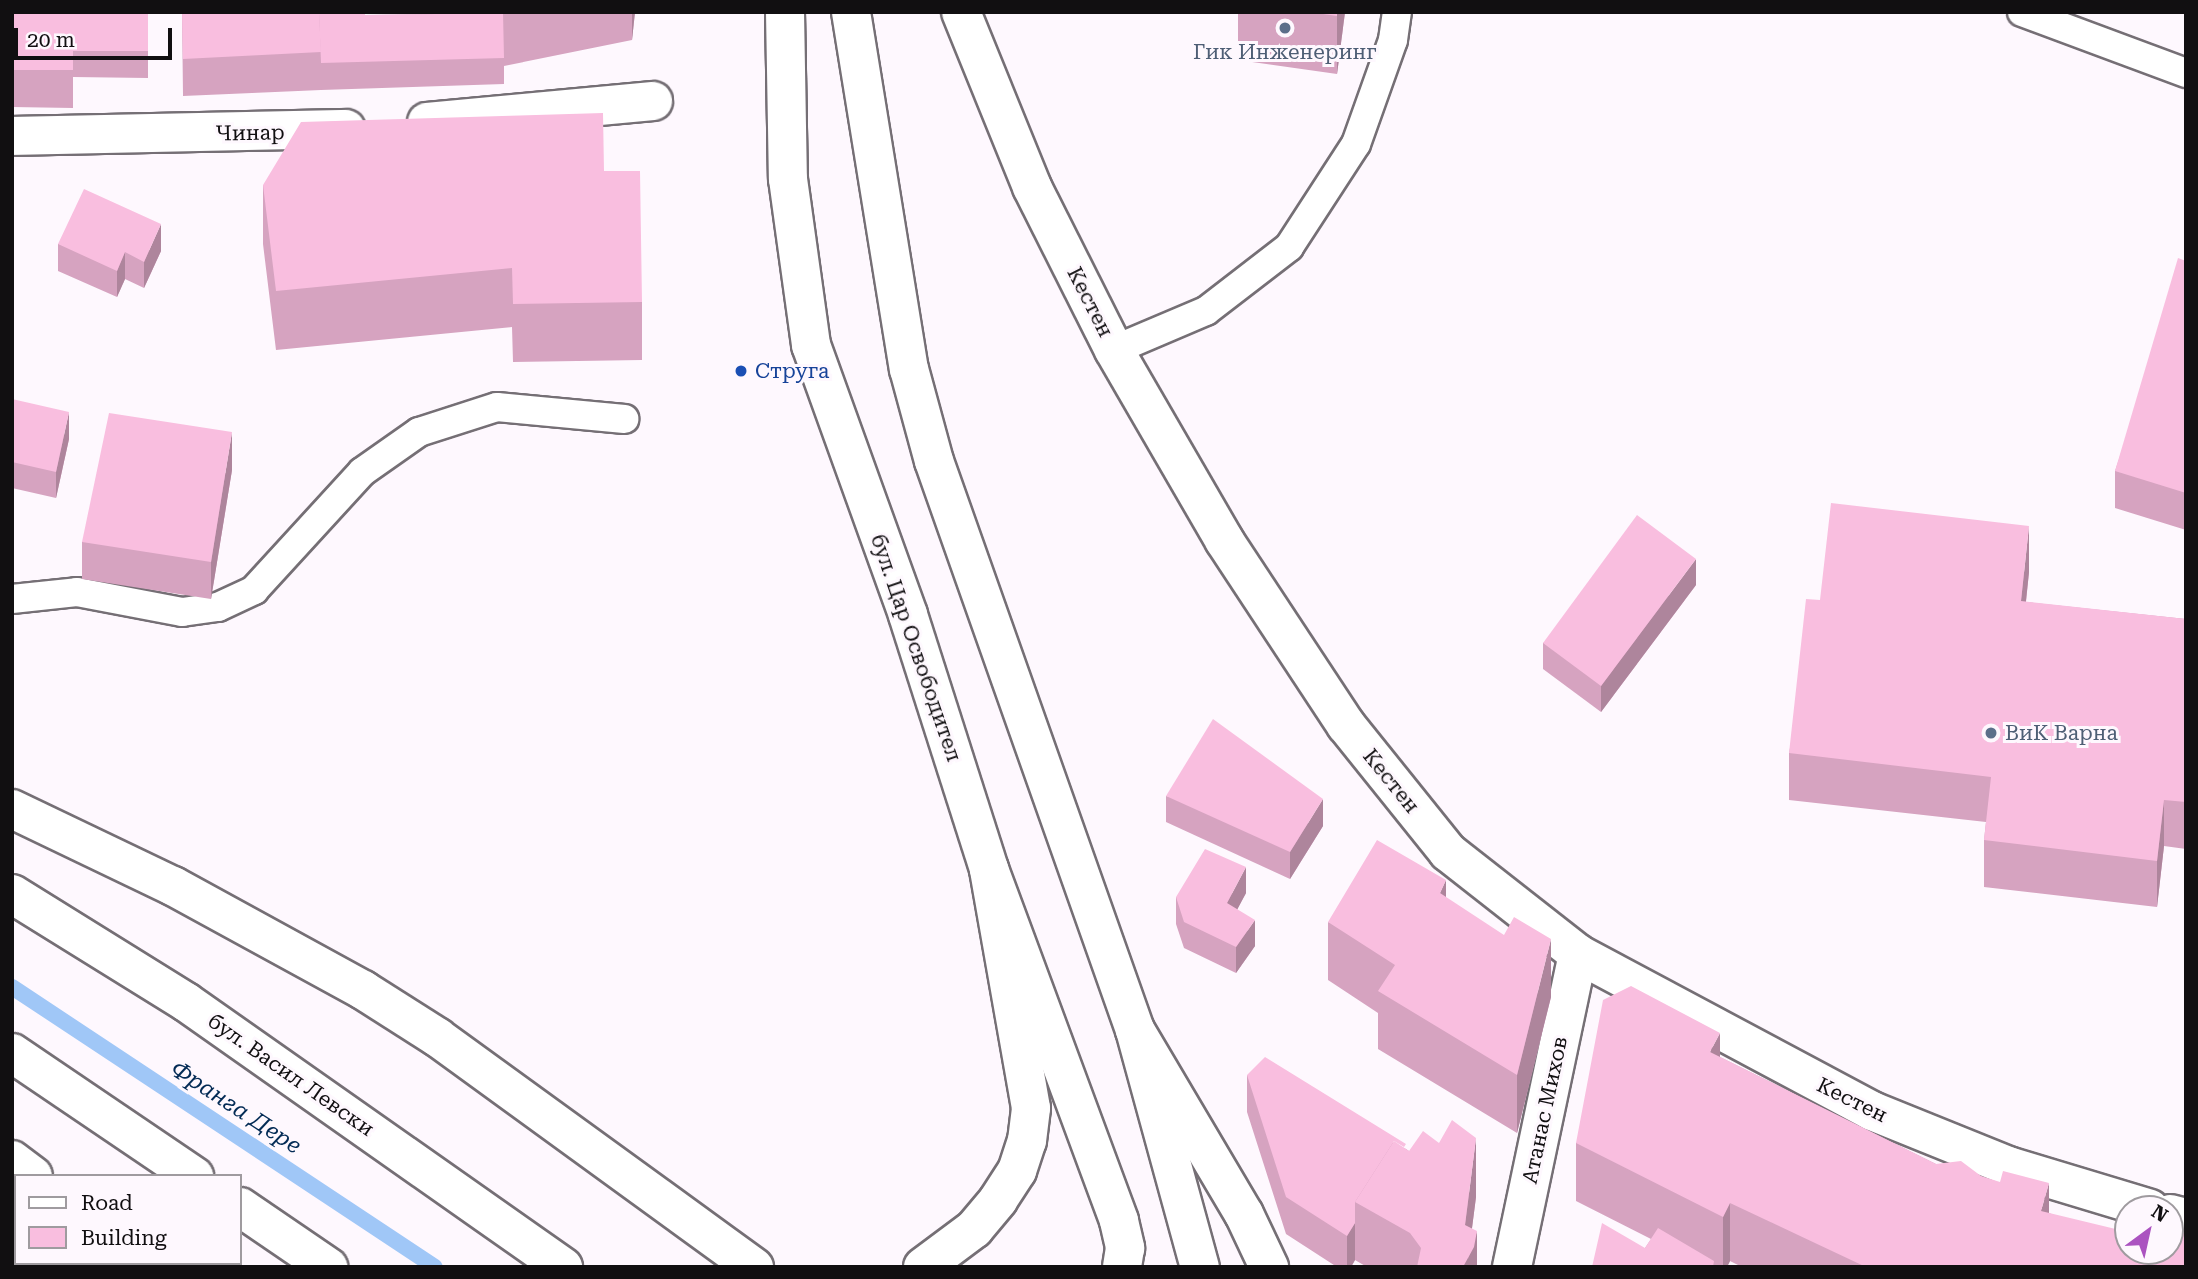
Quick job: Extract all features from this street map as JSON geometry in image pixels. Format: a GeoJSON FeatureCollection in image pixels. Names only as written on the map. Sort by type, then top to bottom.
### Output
{"type":"FeatureCollection","features":[{"type":"Feature","properties":{"kind":"main road","name":"бул. Цар Освободител"},"geometry":{"type":"LineString","coordinates":[[785,12],[788,179],[811,345],[908,615],[989,869],[1119,1221],[1125,1248],[1122,1267]]}},
{"type":"Feature","properties":{"kind":"main road"},"geometry":{"type":"LineString","coordinates":[[851,12],[909,369],[931,447],[1135,1030],[1200,1267]]}},
{"type":"Feature","properties":{"kind":"main road","name":"Кестен"},"geometry":{"type":"LineString","coordinates":[[961,12],[1032,187],[1114,350],[1224,540],[1346,726],[1448,852],[1578,954],[1872,1111],[2008,1166],[2114,1198]]}},
{"type":"Feature","properties":{"kind":"main road","name":"Чинар"},"geometry":{"type":"LineString","coordinates":[[12,136],[318,132],[653,101]]}},
{"type":"Feature","properties":{"kind":"main road"},"geometry":{"type":"LineString","coordinates":[[12,809],[185,892],[363,990],[457,1051],[754,1267]]}},
{"type":"Feature","properties":{"kind":"main road"},"geometry":{"type":"LineString","coordinates":[[923,1267],[946,1254],[982,1220],[1017,1171],[1027,1141],[1031,1108],[989,869]]}},
{"type":"Feature","properties":{"kind":"main road","name":"бул. Васил Левски"},"geometry":{"type":"LineString","coordinates":[[12,894],[186,1002],[563,1267]]}},
{"type":"Feature","properties":{"kind":"main road","name":"Атанас Михов"},"geometry":{"type":"LineString","coordinates":[[1512,1267],[1578,954]]}},
{"type":"Feature","properties":{"kind":"main road"},"geometry":{"type":"LineString","coordinates":[[1135,1030],[1244,1214],[1269,1267]]}},
{"type":"Feature","properties":{"kind":"main road"},"geometry":{"type":"LineString","coordinates":[[12,1052],[191,1174]]}},
{"type":"Feature","properties":{"kind":"main road"},"geometry":{"type":"LineString","coordinates":[[12,1160],[30,1174]]}},
{"type":"Feature","properties":{"kind":"main road"},"geometry":{"type":"LineString","coordinates":[[242,1208],[328,1267]]}},
{"type":"Feature","properties":{"kind":"lane"},"geometry":{"type":"LineString","coordinates":[[1114,350],[1206,311],[1289,247],[1356,144],[1393,40],[1397,12]]}},
{"type":"Feature","properties":{"kind":"lane"},"geometry":{"type":"LineString","coordinates":[[2022,12],[2186,73]]}},
{"type":"Feature","properties":{"kind":"lane"},"geometry":{"type":"LineString","coordinates":[[12,599],[78,592],[183,612],[218,607],[254,590],[362,472],[419,432],[498,407],[624,419]]}},
{"type":"Feature","properties":{"kind":"building"},"geometry":{"type":"Polygon","coordinates":[[[12,12],[73,12],[73,70],[12,70],[12,12]]]}},
{"type":"Feature","properties":{"kind":"building"},"geometry":{"type":"Polygon","coordinates":[[[73,12],[148,12],[148,51],[73,51],[73,12]]]}},
{"type":"Feature","properties":{"kind":"building"},"geometry":{"type":"Polygon","coordinates":[[[182,12],[319,12],[321,52],[183,59],[182,12]]]}},
{"type":"Feature","properties":{"kind":"building"},"geometry":{"type":"Polygon","coordinates":[[[319,12],[365,12],[365,15],[503,12],[504,58],[321,63],[319,12]]]}},
{"type":"Feature","properties":{"kind":"building"},"geometry":{"type":"Polygon","coordinates":[[[1309,12],[1337,12],[1337,16],[1309,12]]]}},
{"type":"Feature","properties":{"kind":"building"},"geometry":{"type":"Polygon","coordinates":[[[603,113],[604,171],[640,171],[642,302],[513,304],[512,268],[276,291],[263,185],[301,122],[603,113]]]}},
{"type":"Feature","properties":{"kind":"building"},"geometry":{"type":"Polygon","coordinates":[[[84,189],[161,224],[144,262],[125,252],[117,271],[58,244],[84,189]]]}},
{"type":"Feature","properties":{"kind":"building"},"geometry":{"type":"Polygon","coordinates":[[[2178,258],[2186,261],[2186,493],[2115,471],[2178,258]]]}},
{"type":"Feature","properties":{"kind":"building"},"geometry":{"type":"Polygon","coordinates":[[[12,399],[69,412],[56,472],[12,462],[12,399]]]}},
{"type":"Feature","properties":{"kind":"building"},"geometry":{"type":"Polygon","coordinates":[[[109,413],[232,432],[211,562],[82,542],[109,413]]]}},
{"type":"Feature","properties":{"kind":"building","name":"ВиК Варна"},"geometry":{"type":"Polygon","coordinates":[[[1831,503],[2029,526],[2021,601],[2186,619],[2186,802],[2164,800],[2157,861],[1984,840],[1991,777],[1789,753],[1806,599],[1820,600],[1831,503]]]}},
{"type":"Feature","properties":{"kind":"building"},"geometry":{"type":"Polygon","coordinates":[[[1637,515],[1696,559],[1601,686],[1543,643],[1637,515]]]}},
{"type":"Feature","properties":{"kind":"building"},"geometry":{"type":"Polygon","coordinates":[[[1213,719],[1323,799],[1290,852],[1166,796],[1213,719]]]}},
{"type":"Feature","properties":{"kind":"building"},"geometry":{"type":"Polygon","coordinates":[[[1377,840],[1446,880],[1440,893],[1504,935],[1514,917],[1551,939],[1517,1075],[1378,991],[1395,965],[1328,922],[1377,840]]]}},
{"type":"Feature","properties":{"kind":"building"},"geometry":{"type":"Polygon","coordinates":[[[1205,849],[1246,867],[1227,903],[1255,920],[1236,947],[1184,922],[1176,897],[1205,849]]]}},
{"type":"Feature","properties":{"kind":"building"},"geometry":{"type":"Polygon","coordinates":[[[1631,986],[1720,1033],[1710,1052],[1936,1164],[1961,1161],[1981,1176],[2000,1182],[2003,1171],[2049,1183],[2041,1211],[2114,1229],[2114,1265],[2184,1265],[2186,1233],[2186,1267],[1866,1267],[1730,1203],[1723,1217],[1576,1143],[1603,1000],[1631,986]]]}},
{"type":"Feature","properties":{"kind":"building"},"geometry":{"type":"Polygon","coordinates":[[[1265,1057],[1406,1144],[1404,1147],[1394,1141],[1355,1202],[1355,1223],[1347,1236],[1286,1197],[1247,1075],[1265,1057]]]}},
{"type":"Feature","properties":{"kind":"building"},"geometry":{"type":"Polygon","coordinates":[[[1452,1120],[1476,1138],[1465,1225],[1477,1231],[1474,1247],[1463,1267],[1417,1267],[1421,1248],[1410,1233],[1355,1202],[1394,1141],[1409,1151],[1423,1131],[1439,1143],[1452,1120]]]}},
{"type":"Feature","properties":{"kind":"building"},"geometry":{"type":"Polygon","coordinates":[[[1602,1223],[1645,1248],[1658,1228],[1714,1261],[1713,1267],[1592,1267],[1602,1223]]]}},
{"type":"Feature","properties":{"kind":"waterway","name":"Франга Дере"},"geometry":{"type":"LineString","coordinates":[[12,987],[435,1267]]}},
{"type":"Feature","properties":{"kind":"place","name":"Гик Инженеринг"},"geometry":{"type":"Point","coordinates":[1285,28]}},
{"type":"Feature","properties":{"kind":"place","name":"Струга"},"geometry":{"type":"Point","coordinates":[741,371]}},
{"type":"Feature","properties":{"kind":"place","name":"ВиК Варна"},"geometry":{"type":"Point","coordinates":[1991,733]}}]}
